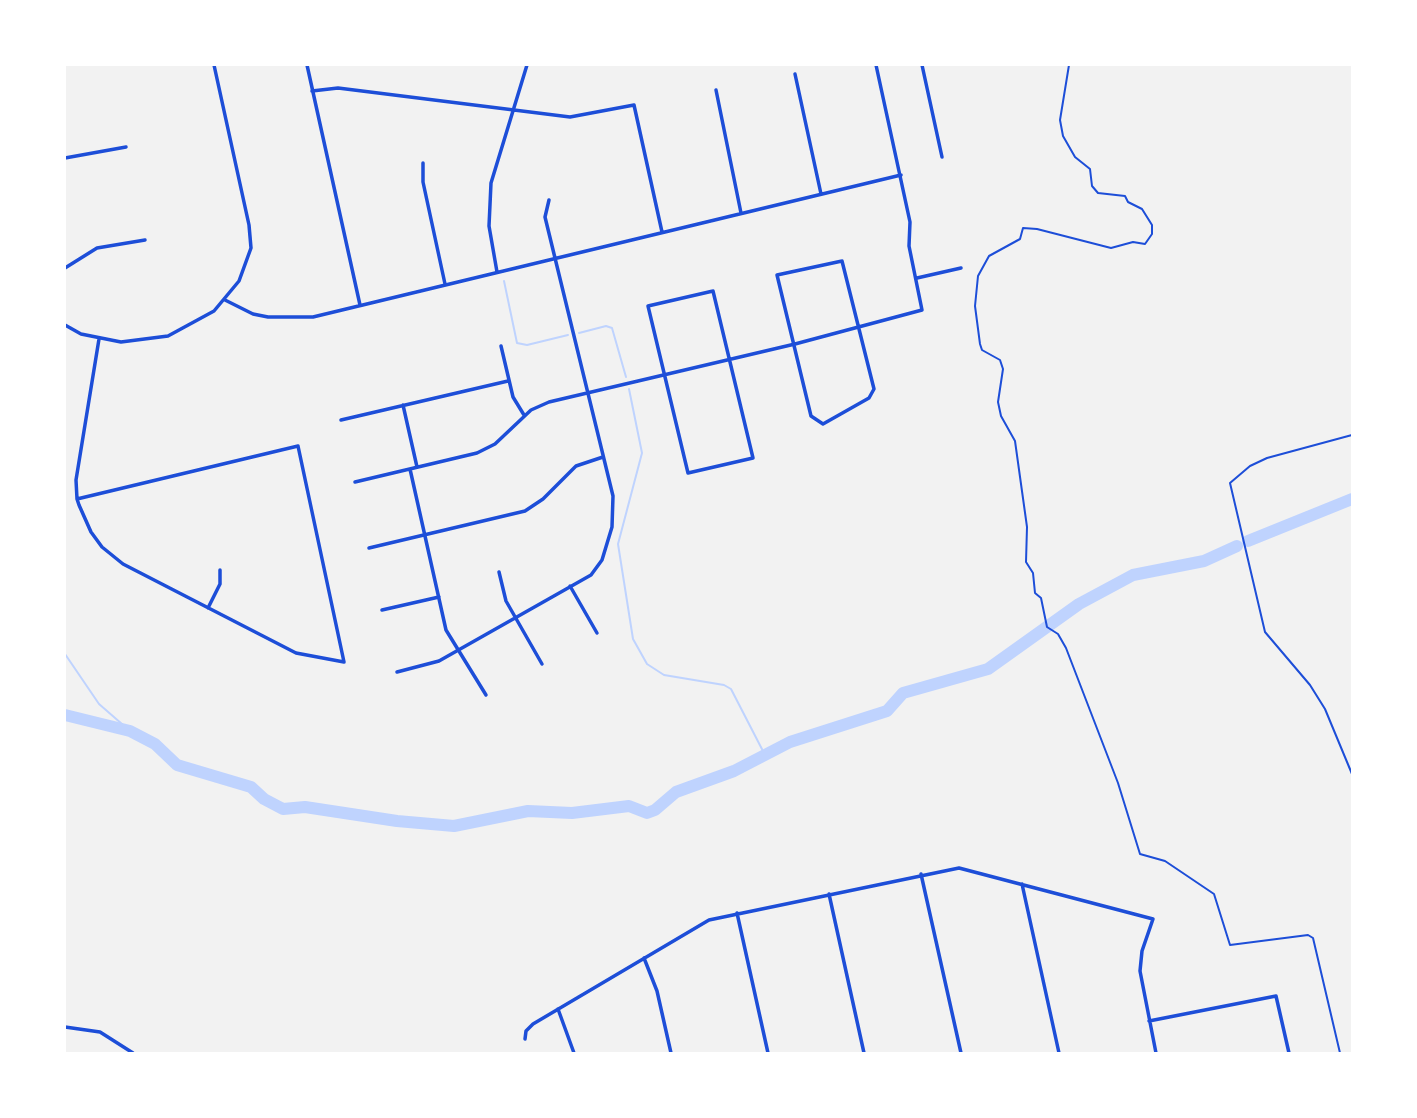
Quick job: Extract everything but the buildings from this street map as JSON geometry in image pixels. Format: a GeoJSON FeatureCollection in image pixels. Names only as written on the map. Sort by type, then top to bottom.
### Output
{"type":"FeatureCollection","features":[{"type":"Feature","properties":{"kind":"street"},"geometry":{"type":"LineString","coordinates":[[65,325],[99,339],[135,342],[168,336],[203,319],[225,300],[245,269],[251,242],[214,65]]}},
{"type":"Feature","properties":{"kind":"street"},"geometry":{"type":"LineString","coordinates":[[307,65],[360,305]]}},
{"type":"Feature","properties":{"kind":"street"},"geometry":{"type":"LineString","coordinates":[[497,272],[489,226],[489,198],[527,65]]}},
{"type":"Feature","properties":{"kind":"street"},"geometry":{"type":"LineString","coordinates":[[355,482],[489,447],[524,415],[549,402],[795,344],[922,310],[909,246],[910,223],[901,175],[876,65]]}},
{"type":"Feature","properties":{"kind":"street"},"geometry":{"type":"LineString","coordinates":[[922,65],[942,157]]}},
{"type":"Feature","properties":{"kind":"street"},"geometry":{"type":"LineString","coordinates":[[795,74],[821,194]]}},
{"type":"Feature","properties":{"kind":"street"},"geometry":{"type":"LineString","coordinates":[[312,91],[338,88],[570,117],[634,105],[662,232]]}},
{"type":"Feature","properties":{"kind":"street"},"geometry":{"type":"LineString","coordinates":[[716,90],[741,214]]}},
{"type":"Feature","properties":{"kind":"street"},"geometry":{"type":"LineString","coordinates":[[65,158],[126,147]]}},
{"type":"Feature","properties":{"kind":"street"},"geometry":{"type":"LineString","coordinates":[[423,163],[423,182],[445,284]]}},
{"type":"Feature","properties":{"kind":"street"},"geometry":{"type":"LineString","coordinates":[[225,300],[253,314],[280,319],[313,317],[901,175]]}},
{"type":"Feature","properties":{"kind":"street"},"geometry":{"type":"LineString","coordinates":[[397,672],[427,666],[459,650],[591,575],[598,566],[612,527],[613,496],[555,258],[545,211],[549,200]]}},
{"type":"Feature","properties":{"kind":"street"},"geometry":{"type":"LineString","coordinates":[[65,268],[97,248],[145,240]]}},
{"type":"Feature","properties":{"kind":"street"},"geometry":{"type":"LineString","coordinates":[[842,261],[859,328],[873,393],[827,423],[820,424],[811,416],[777,275],[842,261]]}},
{"type":"Feature","properties":{"kind":"street"},"geometry":{"type":"LineString","coordinates":[[917,278],[961,268]]}},
{"type":"Feature","properties":{"kind":"street"},"geometry":{"type":"LineString","coordinates":[[713,291],[730,359],[753,458],[688,473],[648,306],[713,291]]}},
{"type":"Feature","properties":{"kind":"street"},"geometry":{"type":"LineString","coordinates":[[78,499],[298,446],[344,662],[296,653],[208,608],[110,554],[91,532],[78,499],[77,463],[99,339]]}},
{"type":"Feature","properties":{"kind":"street"},"geometry":{"type":"LineString","coordinates":[[501,346],[508,381],[524,415]]}},
{"type":"Feature","properties":{"kind":"street"},"geometry":{"type":"LineString","coordinates":[[341,420],[508,381]]}},
{"type":"Feature","properties":{"kind":"street"},"geometry":{"type":"LineString","coordinates":[[403,405],[417,467]]}},
{"type":"Feature","properties":{"kind":"street"},"geometry":{"type":"LineString","coordinates":[[369,548],[533,507],[576,466],[604,457]]}},
{"type":"Feature","properties":{"kind":"street"},"geometry":{"type":"LineString","coordinates":[[410,469],[446,630],[486,695]]}},
{"type":"Feature","properties":{"kind":"street"},"geometry":{"type":"LineString","coordinates":[[208,608],[220,584],[220,570]]}},
{"type":"Feature","properties":{"kind":"street"},"geometry":{"type":"LineString","coordinates":[[499,572],[503,591],[515,618],[542,664]]}},
{"type":"Feature","properties":{"kind":"street"},"geometry":{"type":"LineString","coordinates":[[570,586],[597,633]]}},
{"type":"Feature","properties":{"kind":"street"},"geometry":{"type":"LineString","coordinates":[[383,610],[439,597]]}},
{"type":"Feature","properties":{"kind":"street"},"geometry":{"type":"LineString","coordinates":[[525,1039],[529,1028],[558,1009],[701,924],[737,913],[960,868],[1153,919],[1142,951],[1140,971],[1156,1053]]}},
{"type":"Feature","properties":{"kind":"street"},"geometry":{"type":"LineString","coordinates":[[922,874],[961,1053]]}},
{"type":"Feature","properties":{"kind":"street"},"geometry":{"type":"LineString","coordinates":[[1022,884],[1059,1053]]}},
{"type":"Feature","properties":{"kind":"street"},"geometry":{"type":"LineString","coordinates":[[829,894],[864,1053]]}},
{"type":"Feature","properties":{"kind":"street"},"geometry":{"type":"LineString","coordinates":[[737,913],[768,1053]]}},
{"type":"Feature","properties":{"kind":"street"},"geometry":{"type":"LineString","coordinates":[[643,957],[655,982],[671,1053]]}},
{"type":"Feature","properties":{"kind":"street"},"geometry":{"type":"LineString","coordinates":[[1149,1021],[1276,996],[1289,1053]]}},
{"type":"Feature","properties":{"kind":"street"},"geometry":{"type":"LineString","coordinates":[[558,1009],[574,1053]]}},
{"type":"Feature","properties":{"kind":"street"},"geometry":{"type":"LineString","coordinates":[[65,1027],[100,1032],[133,1053]]}},
{"type":"Feature","properties":{"kind":"lane"},"geometry":{"type":"LineString","coordinates":[[1352,435],[1336,442],[1267,458],[1250,466],[1230,483],[1265,632],[1323,705],[1352,774]]}},
{"type":"Feature","properties":{"kind":"path"},"geometry":{"type":"LineString","coordinates":[[1069,65],[1060,120],[1063,136],[1075,157],[1090,169],[1093,186],[1098,193],[1125,196],[1128,202],[1142,209],[1152,225],[1152,234],[1144,244],[1133,242],[1111,248],[1023,228],[1020,239],[989,256],[978,276],[975,306],[980,344],[982,350],[1000,360],[1003,369],[998,402],[1001,416],[1016,441],[1027,527],[1026,562],[1033,573],[1035,593],[1041,598],[1047,627],[1058,634],[1066,648],[1118,783],[1140,854],[1165,861],[1214,894],[1230,945],[1308,935],[1313,938],[1340,1053]]}},
{"type":"Feature","properties":{"kind":"waterway"},"geometry":{"type":"LineString","coordinates":[[504,281],[517,343],[527,345],[568,335]]}},
{"type":"Feature","properties":{"kind":"waterway"},"geometry":{"type":"LineString","coordinates":[[579,333],[606,326],[612,328],[626,377]]}},
{"type":"Feature","properties":{"kind":"waterway"},"geometry":{"type":"LineString","coordinates":[[629,389],[642,453],[618,544],[633,639],[647,664],[664,675],[724,685],[731,689],[765,755]]}},
{"type":"Feature","properties":{"kind":"waterway"},"geometry":{"type":"LineString","coordinates":[[1248,541],[1352,499]]}},
{"type":"Feature","properties":{"kind":"waterway"},"geometry":{"type":"LineString","coordinates":[[65,715],[130,731],[155,744],[177,765],[251,787],[264,799],[283,809],[305,807],[397,821],[454,826],[528,811],[572,813],[629,806],[647,813],[655,810],[676,792],[734,771],[790,742],[887,711],[903,693],[988,669],[1079,604],[1133,575],[1204,561],[1237,546]]}},
{"type":"Feature","properties":{"kind":"waterway"},"geometry":{"type":"LineString","coordinates":[[65,654],[99,704],[130,731]]}}]}
